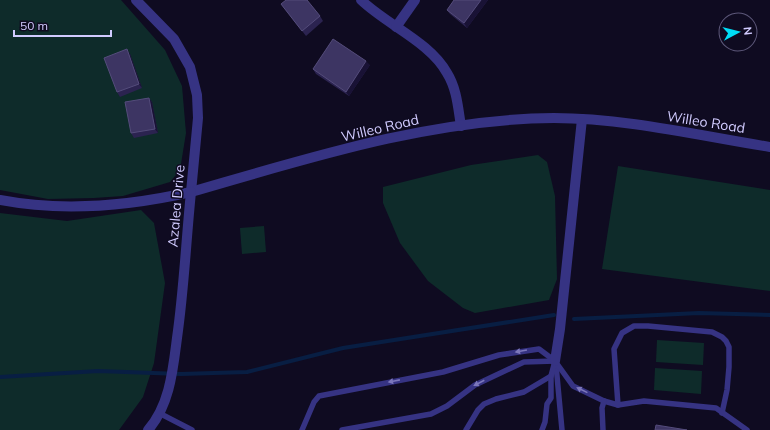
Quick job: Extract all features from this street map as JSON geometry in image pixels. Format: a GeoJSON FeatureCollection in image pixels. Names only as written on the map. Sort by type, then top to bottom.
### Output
{"type":"FeatureCollection","features":[{"type":"Feature","properties":{"kind":"street","name":"Azalea Drive"},"geometry":{"type":"LineString","coordinates":[[136,0],[174,39],[190,67],[197,95],[198,118],[180,313],[173,366],[170,382],[159,413],[148,430]]}},
{"type":"Feature","properties":{"kind":"street"},"geometry":{"type":"LineString","coordinates":[[361,0],[428,50],[439,60],[448,73],[454,89],[461,126]]}},
{"type":"Feature","properties":{"kind":"street"},"geometry":{"type":"LineString","coordinates":[[396,27],[416,0]]}},
{"type":"Feature","properties":{"kind":"street","name":"Willeo Road"},"geometry":{"type":"LineString","coordinates":[[0,200],[42,206],[76,207],[162,198],[191,192],[382,140],[461,126],[524,120],[556,118],[646,127],[770,147]]}},
{"type":"Feature","properties":{"kind":"street"},"geometry":{"type":"LineString","coordinates":[[555,361],[560,329],[582,120]]}},
{"type":"Feature","properties":{"kind":"lane"},"geometry":{"type":"LineString","coordinates":[[618,405],[614,349],[622,334],[634,326],[648,326],[712,332],[722,337],[726,341],[729,347],[729,367],[727,390],[722,412]]}},
{"type":"Feature","properties":{"kind":"lane"},"geometry":{"type":"LineString","coordinates":[[302,430],[314,402],[319,396],[442,372],[499,356],[539,349],[555,361],[573,386],[604,401],[618,405],[644,401],[716,408],[739,427],[747,430]]}},
{"type":"Feature","properties":{"kind":"lane"},"geometry":{"type":"LineString","coordinates":[[542,430],[545,422],[546,407],[552,398],[551,376],[555,361]]}},
{"type":"Feature","properties":{"kind":"lane"},"geometry":{"type":"LineString","coordinates":[[342,430],[431,414],[447,406],[475,385],[524,362],[555,361]]}},
{"type":"Feature","properties":{"kind":"lane"},"geometry":{"type":"LineString","coordinates":[[555,361],[562,430]]}},
{"type":"Feature","properties":{"kind":"lane"},"geometry":{"type":"LineString","coordinates":[[466,430],[478,410],[484,404],[496,399],[524,392],[551,376]]}},
{"type":"Feature","properties":{"kind":"lane"},"geometry":{"type":"LineString","coordinates":[[603,430],[602,408],[604,401]]}},
{"type":"Feature","properties":{"kind":"lane"},"geometry":{"type":"LineString","coordinates":[[159,413],[192,430]]}},
{"type":"Feature","properties":{"kind":"green space"},"geometry":{"type":"Polygon","coordinates":[[[0,0],[121,0],[165,50],[182,86],[186,133],[180,170],[170,182],[123,196],[94,198],[48,199],[0,190],[0,0]]]}},
{"type":"Feature","properties":{"kind":"green space"},"geometry":{"type":"Polygon","coordinates":[[[538,155],[547,162],[555,196],[557,279],[549,300],[475,313],[463,308],[428,281],[400,243],[383,203],[383,187],[471,165],[538,155]]]}},
{"type":"Feature","properties":{"kind":"green space"},"geometry":{"type":"Polygon","coordinates":[[[618,166],[770,190],[770,291],[602,269],[618,166]]]}},
{"type":"Feature","properties":{"kind":"green space"},"geometry":{"type":"Polygon","coordinates":[[[141,210],[154,223],[165,283],[154,363],[143,397],[119,430],[0,430],[0,213],[67,221],[141,210]]]}},
{"type":"Feature","properties":{"kind":"green space"},"geometry":{"type":"Polygon","coordinates":[[[264,226],[266,252],[242,254],[240,228],[264,226]]]}},
{"type":"Feature","properties":{"kind":"green space"},"geometry":{"type":"Polygon","coordinates":[[[657,340],[704,343],[703,365],[656,362],[657,340]]]}},
{"type":"Feature","properties":{"kind":"green space"},"geometry":{"type":"Polygon","coordinates":[[[655,368],[702,371],[701,394],[654,390],[655,368]]]}},
{"type":"Feature","properties":{"kind":"building"},"geometry":{"type":"Polygon","coordinates":[[[286,0],[307,0],[320,16],[302,31],[281,4],[286,0]]]}},
{"type":"Feature","properties":{"kind":"building"},"geometry":{"type":"Polygon","coordinates":[[[454,0],[481,0],[464,23],[447,10],[454,0]]]}},
{"type":"Feature","properties":{"kind":"building"},"geometry":{"type":"Polygon","coordinates":[[[333,39],[366,61],[346,92],[313,69],[333,39]]]}},
{"type":"Feature","properties":{"kind":"building"},"geometry":{"type":"Polygon","coordinates":[[[127,49],[139,84],[117,92],[104,58],[127,49]]]}},
{"type":"Feature","properties":{"kind":"building"},"geometry":{"type":"Polygon","coordinates":[[[149,98],[155,129],[131,133],[125,102],[149,98]]]}},
{"type":"Feature","properties":{"kind":"building"},"geometry":{"type":"Polygon","coordinates":[[[656,425],[687,430],[655,430],[656,425]]]}},
{"type":"Feature","properties":{"kind":"waterway"},"geometry":{"type":"LineString","coordinates":[[574,319],[699,313],[770,315]]}},
{"type":"Feature","properties":{"kind":"waterway"},"geometry":{"type":"LineString","coordinates":[[0,377],[98,371],[181,374],[247,372],[343,348],[554,315]]}}]}
